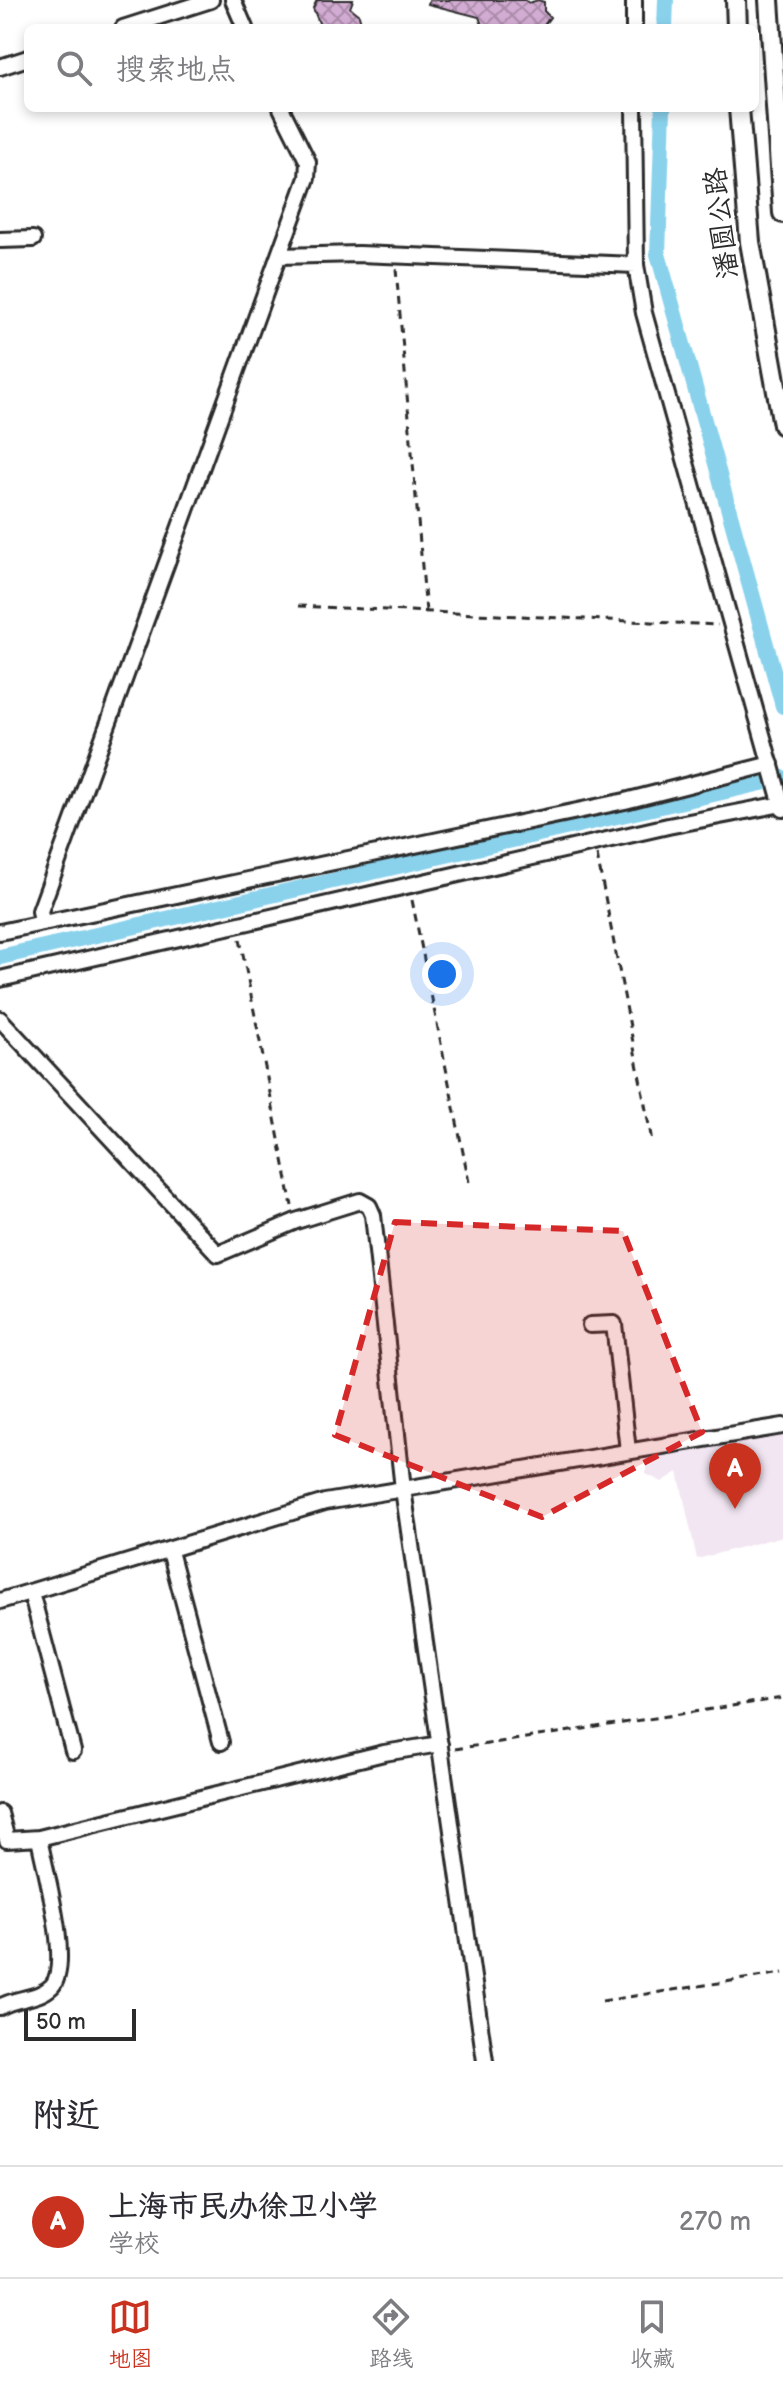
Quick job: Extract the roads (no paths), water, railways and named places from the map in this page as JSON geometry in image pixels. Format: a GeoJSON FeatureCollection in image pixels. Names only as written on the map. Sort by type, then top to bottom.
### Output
{"type":"FeatureCollection","features":[{"type":"Feature","properties":{"kind":"main road"},"geometry":{"type":"LineString","coordinates":[[736,0],[737,24]]}},
{"type":"Feature","properties":{"kind":"main road"},"geometry":{"type":"LineString","coordinates":[[769,0],[783,213]]}},
{"type":"Feature","properties":{"kind":"main road","name":"潘圆公路"},"geometry":{"type":"LineString","coordinates":[[739,112],[750,242],[783,425]]}},
{"type":"Feature","properties":{"kind":"street"},"geometry":{"type":"LineString","coordinates":[[136,24],[211,0]]}},
{"type":"Feature","properties":{"kind":"street"},"geometry":{"type":"LineString","coordinates":[[233,0],[243,24]]}},
{"type":"Feature","properties":{"kind":"street"},"geometry":{"type":"LineString","coordinates":[[634,0],[634,24]]}},
{"type":"Feature","properties":{"kind":"street"},"geometry":{"type":"LineString","coordinates":[[0,67],[24,59]]}},
{"type":"Feature","properties":{"kind":"street"},"geometry":{"type":"LineString","coordinates":[[42,923],[40,911],[307,178],[308,162],[283,112]]}},
{"type":"Feature","properties":{"kind":"street"},"geometry":{"type":"LineString","coordinates":[[0,979],[781,802],[644,313],[636,265],[634,112]]}},
{"type":"Feature","properties":{"kind":"street"},"geometry":{"type":"LineString","coordinates":[[0,240],[33,239]]}},
{"type":"Feature","properties":{"kind":"street"},"geometry":{"type":"LineString","coordinates":[[279,256],[395,256],[636,265]]}},
{"type":"Feature","properties":{"kind":"street"},"geometry":{"type":"LineString","coordinates":[[0,932],[625,801],[772,766]]}},
{"type":"Feature","properties":{"kind":"street"},"geometry":{"type":"LineString","coordinates":[[0,1019],[218,1254],[296,1221],[360,1201],[369,1206],[373,1215],[403,1489],[485,2061]]}},
{"type":"Feature","properties":{"kind":"street"},"geometry":{"type":"LineString","coordinates":[[590,1325],[614,1324],[628,1451]]}},
{"type":"Feature","properties":{"kind":"street"},"geometry":{"type":"LineString","coordinates":[[0,1601],[325,1502],[783,1426]]}},
{"type":"Feature","properties":{"kind":"street"},"geometry":{"type":"LineString","coordinates":[[170,1551],[221,1742]]}},
{"type":"Feature","properties":{"kind":"street"},"geometry":{"type":"LineString","coordinates":[[31,1592],[73,1751]]}},
{"type":"Feature","properties":{"kind":"street"},"geometry":{"type":"LineString","coordinates":[[0,1813],[3,1840],[39,1838],[384,1753],[441,1748]]}},
{"type":"Feature","properties":{"kind":"street"},"geometry":{"type":"LineString","coordinates":[[0,2007],[42,1994],[55,1983],[59,1941],[39,1838]]}},
{"type":"Feature","properties":{"kind":"waterway"},"geometry":{"type":"LineString","coordinates":[[665,24],[666,0]]}},
{"type":"Feature","properties":{"kind":"waterway"},"geometry":{"type":"LineString","coordinates":[[663,112],[658,254],[783,706]]}},
{"type":"Feature","properties":{"kind":"waterway"},"geometry":{"type":"LineString","coordinates":[[0,957],[783,778]]}},
{"type":"Feature","properties":{"kind":"place","name":"上海市民办徐卫小学"},"geometry":{"type":"Point","coordinates":[735,1509]}}]}
